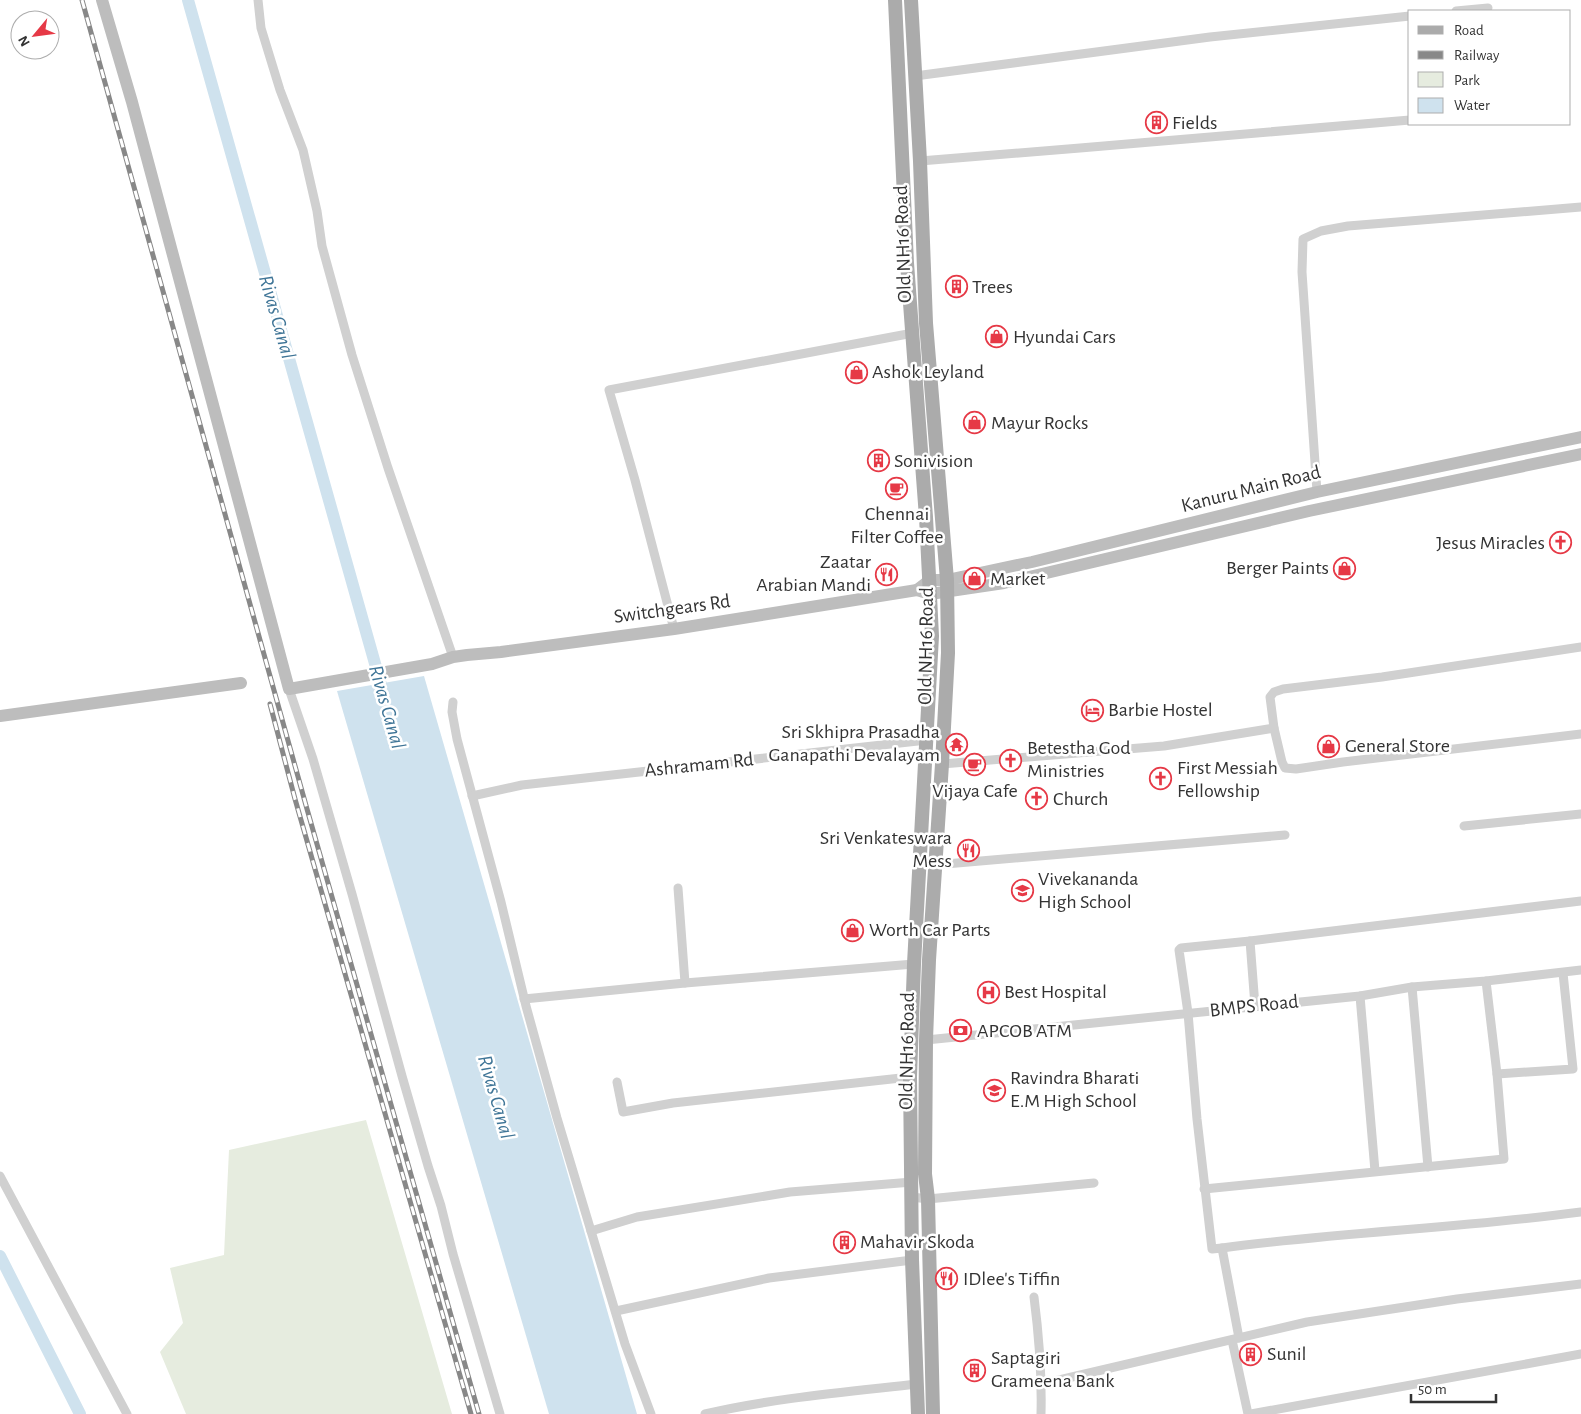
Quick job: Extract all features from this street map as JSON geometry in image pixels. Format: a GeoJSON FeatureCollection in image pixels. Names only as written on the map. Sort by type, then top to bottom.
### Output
{"type":"FeatureCollection","features":[{"type":"Feature","properties":{"kind":"main road","name":"Old NH16 Road"},"geometry":{"type":"LineString","coordinates":[[895,0],[907,263],[913,333],[926,588],[932,636],[914,964],[910,1077],[912,1260],[918,1414]]}},
{"type":"Feature","properties":{"kind":"main road","name":"Old NH16 Road"},"geometry":{"type":"LineString","coordinates":[[911,0],[926,322],[947,586],[948,653],[934,866],[926,1040],[925,1174],[928,1199],[933,1414]]}},
{"type":"Feature","properties":{"kind":"street"},"geometry":{"type":"LineString","coordinates":[[102,0],[132,102],[289,689],[313,759],[500,1414]]}},
{"type":"Feature","properties":{"kind":"street"},"geometry":{"type":"LineString","coordinates":[[258,0],[261,28],[280,90],[303,150],[317,211],[322,246],[352,355],[388,468],[453,657]]}},
{"type":"Feature","properties":{"kind":"street"},"geometry":{"type":"LineString","coordinates":[[1467,10],[1488,8]]}},
{"type":"Feature","properties":{"kind":"street"},"geometry":{"type":"LineString","coordinates":[[915,76],[1210,37],[1408,16]]}},
{"type":"Feature","properties":{"kind":"street"},"geometry":{"type":"LineString","coordinates":[[920,161],[1408,120]]}},
{"type":"Feature","properties":{"kind":"street"},"geometry":{"type":"LineString","coordinates":[[1316,492],[1302,272],[1303,239],[1320,231],[1348,226],[1581,206]]}},
{"type":"Feature","properties":{"kind":"street"},"geometry":{"type":"LineString","coordinates":[[674,629],[609,390],[913,333]]}},
{"type":"Feature","properties":{"kind":"street","name":"Kanuru Main Road"},"geometry":{"type":"LineString","coordinates":[[947,586],[1032,562],[1316,492],[1581,437]]}},
{"type":"Feature","properties":{"kind":"street","name":"Kanuru Main Road"},"geometry":{"type":"LineString","coordinates":[[926,588],[1013,581],[1309,511],[1581,454]]}},
{"type":"Feature","properties":{"kind":"street","name":"Switchgears Rd"},"geometry":{"type":"LineString","coordinates":[[289,689],[432,664],[453,657],[674,629],[926,588]]}},
{"type":"Feature","properties":{"kind":"street"},"geometry":{"type":"LineString","coordinates":[[1581,647],[1382,678],[1283,689],[1274,692],[1270,697],[1274,728],[1285,768],[1296,769],[1581,734]]}},
{"type":"Feature","properties":{"kind":"street"},"geometry":{"type":"LineString","coordinates":[[0,716],[241,683]]}},
{"type":"Feature","properties":{"kind":"street"},"geometry":{"type":"LineString","coordinates":[[453,702],[452,712],[457,740],[557,1118],[625,1344],[651,1414]]}},
{"type":"Feature","properties":{"kind":"street"},"geometry":{"type":"LineString","coordinates":[[942,764],[1164,746],[1274,728]]}},
{"type":"Feature","properties":{"kind":"street","name":"Ashramam Rd"},"geometry":{"type":"LineString","coordinates":[[472,796],[522,785],[927,740]]}},
{"type":"Feature","properties":{"kind":"street"},"geometry":{"type":"LineString","coordinates":[[1464,826],[1581,814]]}},
{"type":"Feature","properties":{"kind":"street"},"geometry":{"type":"LineString","coordinates":[[934,866],[1285,835]]}},
{"type":"Feature","properties":{"kind":"street"},"geometry":{"type":"LineString","coordinates":[[678,888],[685,983]]}},
{"type":"Feature","properties":{"kind":"street"},"geometry":{"type":"LineString","coordinates":[[1581,901],[1181,948],[1179,950],[1188,1013],[1204,1189],[1212,1250],[1287,1239],[1481,1223],[1581,1212]]}},
{"type":"Feature","properties":{"kind":"street"},"geometry":{"type":"LineString","coordinates":[[1250,941],[1255,1006]]}},
{"type":"Feature","properties":{"kind":"street"},"geometry":{"type":"LineString","coordinates":[[524,999],[685,983],[914,964]]}},
{"type":"Feature","properties":{"kind":"street","name":"BMPS Road"},"geometry":{"type":"LineString","coordinates":[[926,1040],[1360,996],[1412,987],[1581,970]]}},
{"type":"Feature","properties":{"kind":"street"},"geometry":{"type":"LineString","coordinates":[[1497,1074],[1573,1069],[1563,972]]}},
{"type":"Feature","properties":{"kind":"street"},"geometry":{"type":"LineString","coordinates":[[1204,1189],[1504,1159],[1497,1074],[1486,980]]}},
{"type":"Feature","properties":{"kind":"street"},"geometry":{"type":"LineString","coordinates":[[1412,987],[1428,1167]]}},
{"type":"Feature","properties":{"kind":"street"},"geometry":{"type":"LineString","coordinates":[[1360,996],[1375,1172]]}},
{"type":"Feature","properties":{"kind":"street"},"geometry":{"type":"LineString","coordinates":[[617,1082],[623,1112],[673,1103],[910,1077]]}},
{"type":"Feature","properties":{"kind":"street"},"geometry":{"type":"LineString","coordinates":[[0,1176],[127,1414]]}},
{"type":"Feature","properties":{"kind":"street"},"geometry":{"type":"LineString","coordinates":[[592,1231],[637,1217],[781,1194],[912,1182]]}},
{"type":"Feature","properties":{"kind":"street"},"geometry":{"type":"LineString","coordinates":[[912,1198],[928,1199],[1094,1183]]}},
{"type":"Feature","properties":{"kind":"street"},"geometry":{"type":"LineString","coordinates":[[1222,1248],[1250,1414],[1581,1354]]}},
{"type":"Feature","properties":{"kind":"street"},"geometry":{"type":"LineString","coordinates":[[616,1311],[769,1278],[912,1260]]}},
{"type":"Feature","properties":{"kind":"street"},"geometry":{"type":"LineString","coordinates":[[1042,1384],[1307,1322],[1457,1299],[1581,1284]]}},
{"type":"Feature","properties":{"kind":"street"},"geometry":{"type":"LineString","coordinates":[[1034,1297],[1040,1340],[1041,1414]]}},
{"type":"Feature","properties":{"kind":"street"},"geometry":{"type":"LineString","coordinates":[[705,1414],[802,1397],[917,1384]]}},
{"type":"Feature","properties":{"kind":"green space"},"geometry":{"type":"Polygon","coordinates":[[[366,1120],[452,1414],[186,1414],[160,1352],[183,1323],[170,1268],[224,1255],[229,1150],[366,1120]]]}},
{"type":"Feature","properties":{"kind":"water"},"geometry":{"type":"Polygon","coordinates":[[[424,676],[637,1414],[549,1414],[337,691],[424,676]]]}},
{"type":"Feature","properties":{"kind":"waterway","name":"Rivas Canal"},"geometry":{"type":"LineString","coordinates":[[188,0],[385,699]]}},
{"type":"Feature","properties":{"kind":"waterway"},"geometry":{"type":"LineString","coordinates":[[0,1256],[80,1414]]}},
{"type":"Feature","properties":{"kind":"railway"},"geometry":{"type":"LineString","coordinates":[[82,0],[307,809],[479,1414]]}},
{"type":"Feature","properties":{"kind":"railway"},"geometry":{"type":"LineString","coordinates":[[270,704],[295,799],[471,1414]]}},
{"type":"Feature","properties":{"kind":"place","name":"Fields"},"geometry":{"type":"Point","coordinates":[1156,123]}},
{"type":"Feature","properties":{"kind":"place","name":"Trees"},"geometry":{"type":"Point","coordinates":[956,287]}},
{"type":"Feature","properties":{"kind":"place","name":"Hyundai Cars"},"geometry":{"type":"Point","coordinates":[997,337]}},
{"type":"Feature","properties":{"kind":"place","name":"Ashok Leyland"},"geometry":{"type":"Point","coordinates":[856,372]}},
{"type":"Feature","properties":{"kind":"place","name":"Mayur Rocks"},"geometry":{"type":"Point","coordinates":[975,423]}},
{"type":"Feature","properties":{"kind":"place","name":"Sonivision"},"geometry":{"type":"Point","coordinates":[878,461]}},
{"type":"Feature","properties":{"kind":"place","name":"Chennai Filter Coffee"},"geometry":{"type":"Point","coordinates":[897,488]}},
{"type":"Feature","properties":{"kind":"place","name":"Jesus Miracles"},"geometry":{"type":"Point","coordinates":[1561,543]}},
{"type":"Feature","properties":{"kind":"place","name":"Berger Paints"},"geometry":{"type":"Point","coordinates":[1345,568]}},
{"type":"Feature","properties":{"kind":"place","name":"Zaatar Arabian Mandi"},"geometry":{"type":"Point","coordinates":[887,574]}},
{"type":"Feature","properties":{"kind":"place","name":"Market"},"geometry":{"type":"Point","coordinates":[974,579]}},
{"type":"Feature","properties":{"kind":"place","name":"Barbie Hostel"},"geometry":{"type":"Point","coordinates":[1092,710]}},
{"type":"Feature","properties":{"kind":"place","name":"Sri Skhipra Prasadha Ganapathi Devalayam"},"geometry":{"type":"Point","coordinates":[956,744]}},
{"type":"Feature","properties":{"kind":"place","name":"General Store"},"geometry":{"type":"Point","coordinates":[1329,746]}},
{"type":"Feature","properties":{"kind":"place","name":"Betestha God Ministries"},"geometry":{"type":"Point","coordinates":[1011,760]}},
{"type":"Feature","properties":{"kind":"place","name":"Vijaya Cafe"},"geometry":{"type":"Point","coordinates":[975,765]}},
{"type":"Feature","properties":{"kind":"place","name":"First Messiah Fellowship"},"geometry":{"type":"Point","coordinates":[1161,779]}},
{"type":"Feature","properties":{"kind":"place","name":"Church"},"geometry":{"type":"Point","coordinates":[1037,799]}},
{"type":"Feature","properties":{"kind":"place","name":"Sri Venkateswara Mess"},"geometry":{"type":"Point","coordinates":[968,850]}},
{"type":"Feature","properties":{"kind":"place","name":"Vivekananda High School"},"geometry":{"type":"Point","coordinates":[1022,891]}},
{"type":"Feature","properties":{"kind":"place","name":"Worth Car Parts"},"geometry":{"type":"Point","coordinates":[853,930]}},
{"type":"Feature","properties":{"kind":"place","name":"Best Hospital"},"geometry":{"type":"Point","coordinates":[988,992]}},
{"type":"Feature","properties":{"kind":"place","name":"APCOB ATM"},"geometry":{"type":"Point","coordinates":[961,1031]}},
{"type":"Feature","properties":{"kind":"place","name":"Ravindra Bharati E.M High School"},"geometry":{"type":"Point","coordinates":[994,1090]}},
{"type":"Feature","properties":{"kind":"place","name":"Mahavir Skoda"},"geometry":{"type":"Point","coordinates":[844,1242]}},
{"type":"Feature","properties":{"kind":"place","name":"IDlee's Tiffin"},"geometry":{"type":"Point","coordinates":[947,1279]}},
{"type":"Feature","properties":{"kind":"place","name":"Sunil"},"geometry":{"type":"Point","coordinates":[1251,1354]}},
{"type":"Feature","properties":{"kind":"place","name":"Saptagiri Grameena Bank"},"geometry":{"type":"Point","coordinates":[975,1370]}}]}
